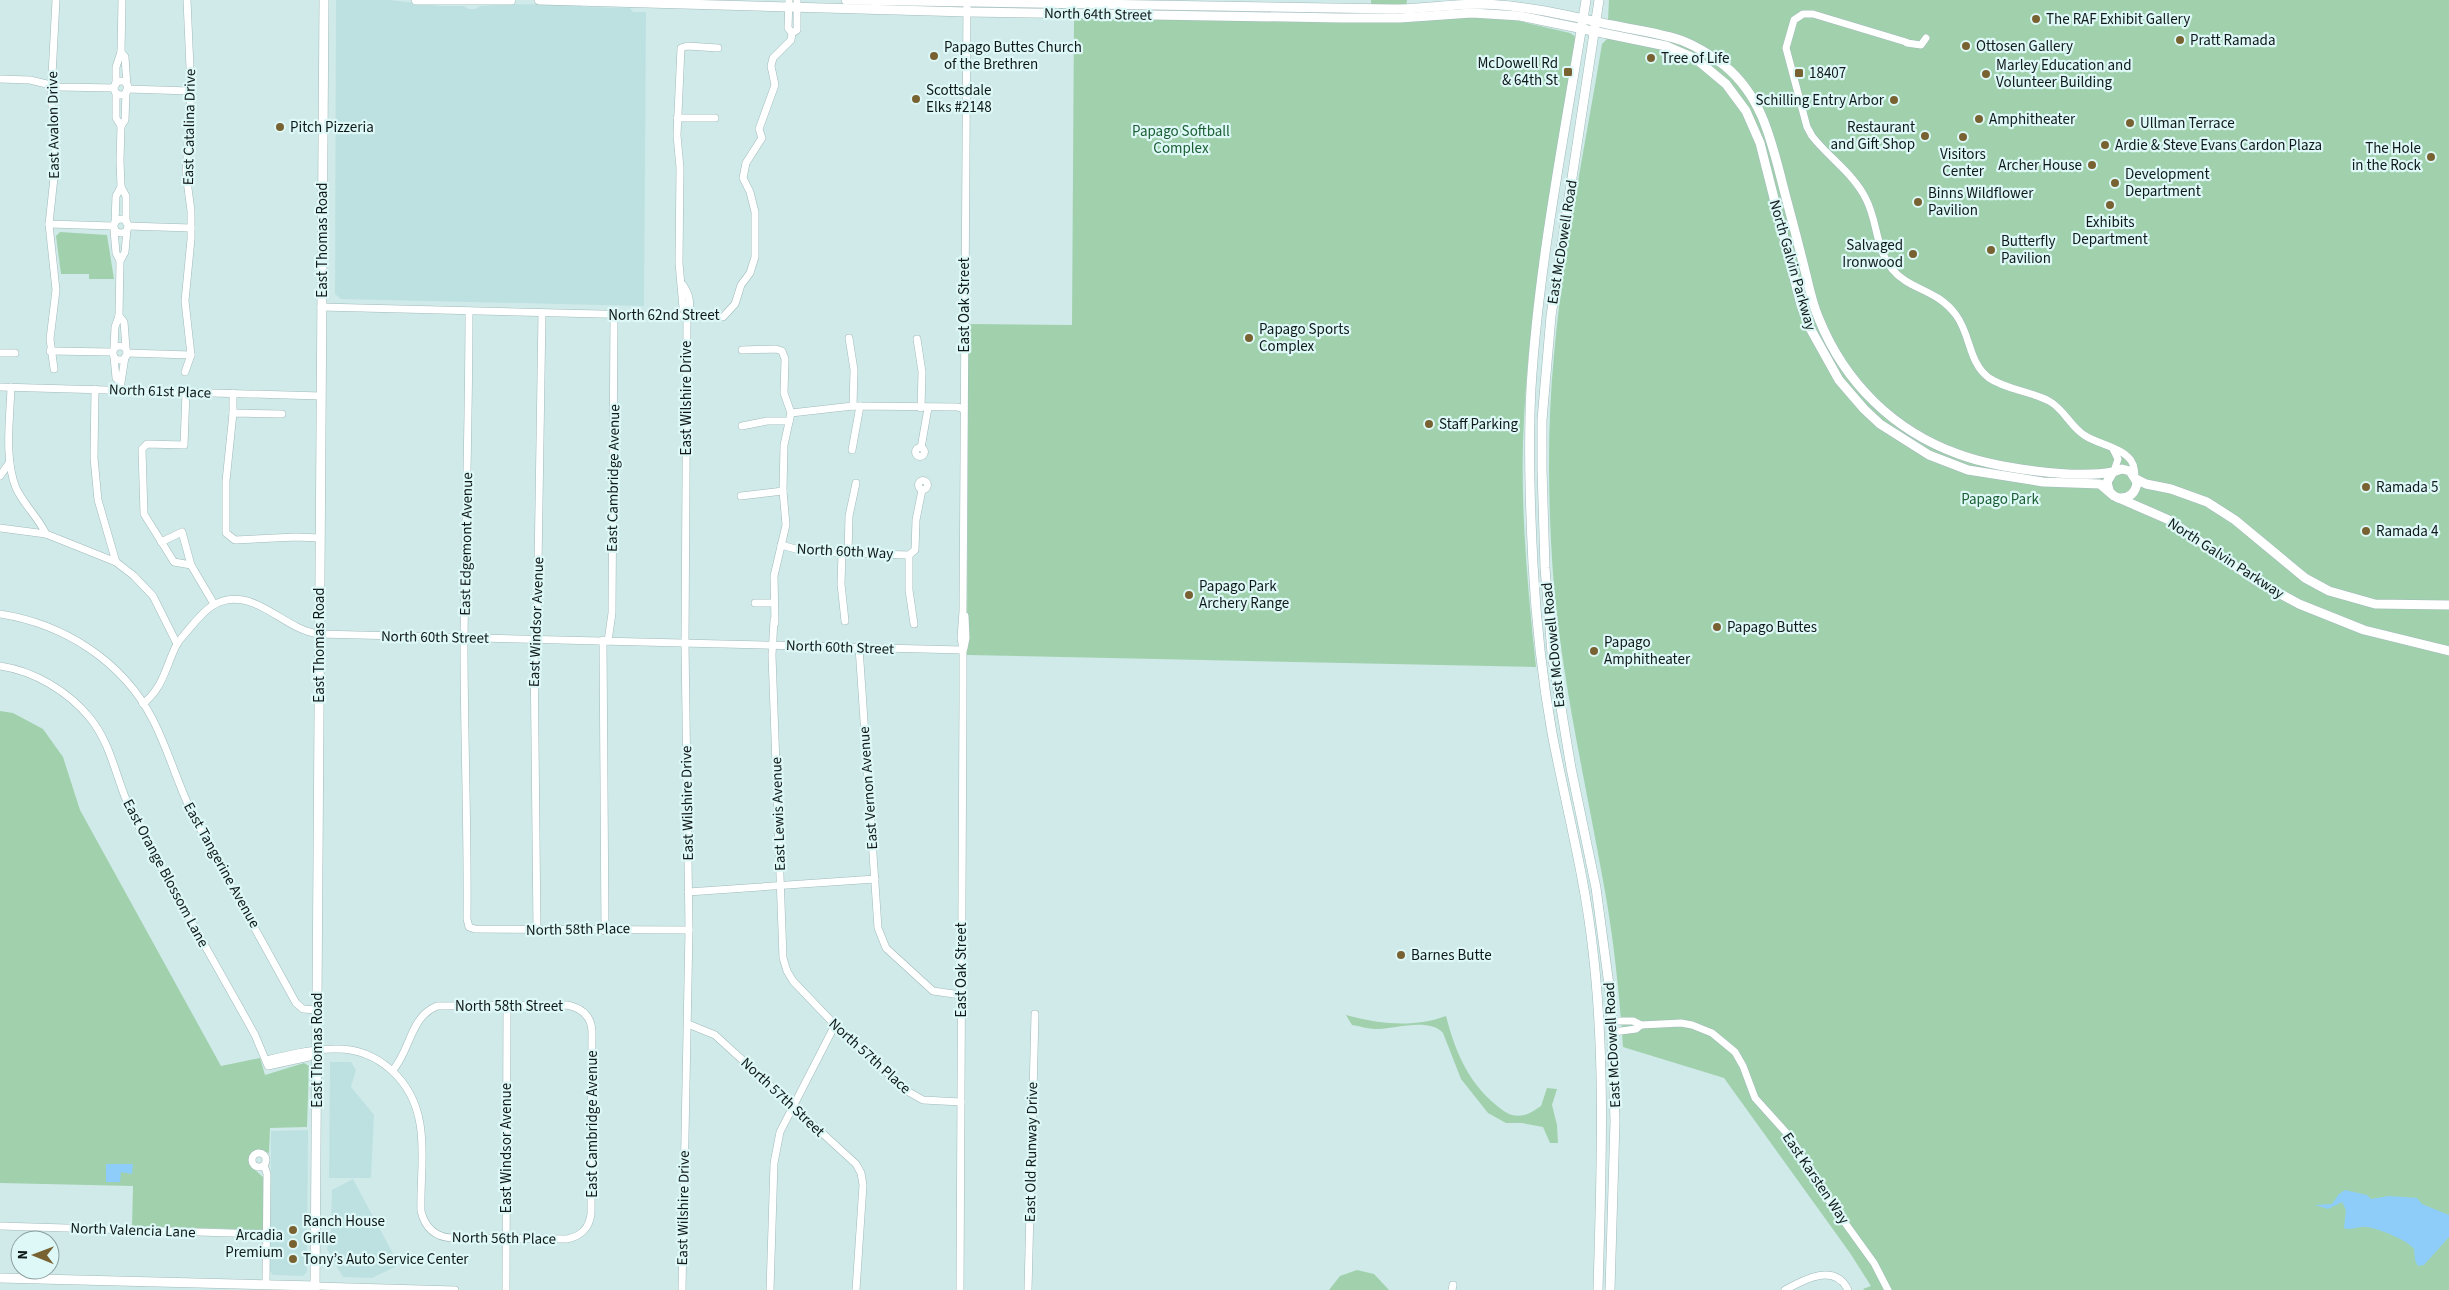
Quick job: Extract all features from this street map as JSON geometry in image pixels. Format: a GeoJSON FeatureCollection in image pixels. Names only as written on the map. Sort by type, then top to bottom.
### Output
{"type":"FeatureCollection","features":[{"type":"Feature","properties":{"kind":"main road","name":"East Thomas Road"},"geometry":{"type":"LineString","coordinates":[[315,1288],[324,0]]}},
{"type":"Feature","properties":{"kind":"main road"},"geometry":{"type":"LineString","coordinates":[[416,0],[511,0]]}},
{"type":"Feature","properties":{"kind":"main road","name":"North 64th Street"},"geometry":{"type":"LineString","coordinates":[[539,0],[1166,7],[1368,4],[1402,9],[1460,9],[1520,16],[1582,29],[1596,26]]}},
{"type":"Feature","properties":{"kind":"main road","name":"North 64th Street"},"geometry":{"type":"LineString","coordinates":[[846,0],[944,1],[967,5]]}},
{"type":"Feature","properties":{"kind":"main road","name":"East McDowell Road"},"geometry":{"type":"LineString","coordinates":[[1586,0],[1537,319],[1530,411],[1530,515],[1543,672],[1552,733],[1581,870],[1593,950],[1602,1091],[1598,1290]]}},
{"type":"Feature","properties":{"kind":"main road","name":"East McDowell Road"},"geometry":{"type":"LineString","coordinates":[[1599,0],[1551,316],[1542,420],[1543,510],[1552,653],[1571,768],[1596,888],[1608,968],[1613,1032],[1615,1121],[1610,1290]]}},
{"type":"Feature","properties":{"kind":"main road","name":"North 64th Street"},"geometry":{"type":"LineString","coordinates":[[1166,7],[1368,18],[1515,6],[1583,19],[1596,26]]}},
{"type":"Feature","properties":{"kind":"main road","name":"North Galvin Parkway"},"geometry":{"type":"LineString","coordinates":[[1596,26],[1686,42],[1725,66],[1750,94],[1762,115],[1771,140],[1818,319],[1841,363],[1860,388],[1882,410],[1924,440],[1973,459],[2004,466],[2075,474],[2113,472]]}},
{"type":"Feature","properties":{"kind":"main road","name":"North Galvin Parkway"},"geometry":{"type":"LineString","coordinates":[[1596,26],[1666,46],[1690,56],[1716,74],[1741,102],[1760,143],[1799,297],[1810,328],[1839,380],[1872,417],[1915,448],[1957,467],[1996,476],[2043,482],[2094,483],[2109,490]]}},
{"type":"Feature","properties":{"kind":"main road"},"geometry":{"type":"LineString","coordinates":[[2126,469],[2136,478],[2136,487],[2131,495],[2118,498],[2109,490],[2107,482],[2113,472],[2126,469]]}},
{"type":"Feature","properties":{"kind":"main road","name":"North Galvin Parkway"},"geometry":{"type":"LineString","coordinates":[[2136,478],[2146,484],[2180,491],[2207,502],[2235,520],[2305,578],[2329,592],[2375,604],[2449,606]]}},
{"type":"Feature","properties":{"kind":"main road","name":"North Galvin Parkway"},"geometry":{"type":"LineString","coordinates":[[2118,498],[2168,520],[2255,580],[2306,607],[2375,634],[2449,651]]}},
{"type":"Feature","properties":{"kind":"main road"},"geometry":{"type":"LineString","coordinates":[[1593,950],[1598,956],[1604,1020],[1613,1032]]}},
{"type":"Feature","properties":{"kind":"main road"},"geometry":{"type":"LineString","coordinates":[[0,1278],[152,1286],[266,1285],[315,1288]]}},
{"type":"Feature","properties":{"kind":"street","name":"East Avalon Drive"},"geometry":{"type":"LineString","coordinates":[[54,369],[50,351],[56,290],[49,224],[56,160],[51,86],[56,0]]}},
{"type":"Feature","properties":{"kind":"street"},"geometry":{"type":"LineString","coordinates":[[120,386],[116,378],[114,352],[115,327],[119,316],[120,261],[116,253],[114,226],[116,196],[121,187],[121,126],[116,118],[115,88],[116,67],[121,52],[122,0]]}},
{"type":"Feature","properties":{"kind":"street","name":"East Catalina Drive"},"geometry":{"type":"LineString","coordinates":[[185,372],[191,354],[185,293],[191,228],[186,172],[191,90],[187,0]]}},
{"type":"Feature","properties":{"kind":"street","name":"North 62nd Street"},"geometry":{"type":"LineString","coordinates":[[321,308],[723,317],[729,313],[735,304],[741,285],[750,273],[755,256],[755,212],[743,178],[746,163],[762,138],[759,129],[775,85],[771,66],[773,58],[791,40],[792,33],[788,28],[793,4]]}},
{"type":"Feature","properties":{"kind":"street","name":"East Oak Street"},"geometry":{"type":"LineString","coordinates":[[960,1290],[963,650],[961,638],[963,611],[967,5]]}},
{"type":"Feature","properties":{"kind":"street"},"geometry":{"type":"LineString","coordinates":[[1926,38],[1921,45],[1813,14],[1803,14],[1797,17],[1791,26],[1786,48],[1807,127],[1822,148],[1849,176],[1867,200],[1885,258],[1901,278],[1931,292],[1948,305],[1960,321],[1974,360],[1982,372],[1996,382],[2049,400],[2061,410],[2084,436],[2125,454],[2131,459],[2136,478]]}},
{"type":"Feature","properties":{"kind":"street","name":"East Wilshire Drive"},"geometry":{"type":"LineString","coordinates":[[682,1290],[689,930],[685,643],[687,316],[690,308],[679,263],[680,168],[677,118],[681,48],[687,46],[718,48]]}},
{"type":"Feature","properties":{"kind":"street"},"geometry":{"type":"LineString","coordinates":[[121,52],[125,57],[127,89],[125,120],[121,126]]}},
{"type":"Feature","properties":{"kind":"street"},"geometry":{"type":"LineString","coordinates":[[0,79],[30,80],[51,86],[115,88],[123,82],[127,89]]}},
{"type":"Feature","properties":{"kind":"street"},"geometry":{"type":"LineString","coordinates":[[115,88],[121,95],[127,89],[191,90]]}},
{"type":"Feature","properties":{"kind":"street"},"geometry":{"type":"LineString","coordinates":[[677,118],[715,118]]}},
{"type":"Feature","properties":{"kind":"street"},"geometry":{"type":"LineString","coordinates":[[120,261],[125,252],[127,226],[126,196],[121,187]]}},
{"type":"Feature","properties":{"kind":"street"},"geometry":{"type":"LineString","coordinates":[[49,224],[114,226],[121,219],[127,226],[191,228]]}},
{"type":"Feature","properties":{"kind":"street"},"geometry":{"type":"LineString","coordinates":[[114,226],[121,234],[127,226]]}},
{"type":"Feature","properties":{"kind":"street","name":"East Edgemont Avenue"},"geometry":{"type":"LineString","coordinates":[[469,312],[464,638],[464,772],[468,846],[467,919],[469,927]]}},
{"type":"Feature","properties":{"kind":"street","name":"East Windsor Avenue"},"geometry":{"type":"LineString","coordinates":[[537,930],[534,647],[536,638],[542,314]]}},
{"type":"Feature","properties":{"kind":"street","name":"East Cambridge Avenue"},"geometry":{"type":"LineString","coordinates":[[605,931],[606,820],[603,776],[606,640],[612,613],[614,315]]}},
{"type":"Feature","properties":{"kind":"street"},"geometry":{"type":"LineString","coordinates":[[119,316],[124,322],[126,353],[124,377],[120,386]]}},
{"type":"Feature","properties":{"kind":"street"},"geometry":{"type":"LineString","coordinates":[[849,338],[857,406],[852,450]]}},
{"type":"Feature","properties":{"kind":"street"},"geometry":{"type":"LineString","coordinates":[[917,339],[925,408],[921,448]]}},
{"type":"Feature","properties":{"kind":"street"},"geometry":{"type":"LineString","coordinates":[[114,352],[120,345],[126,353]]}},
{"type":"Feature","properties":{"kind":"street"},"geometry":{"type":"LineString","coordinates":[[742,350],[776,349],[782,352],[784,359],[784,393],[791,413],[857,406],[963,409]]}},
{"type":"Feature","properties":{"kind":"street"},"geometry":{"type":"LineString","coordinates":[[50,351],[114,352]]}},
{"type":"Feature","properties":{"kind":"street"},"geometry":{"type":"LineString","coordinates":[[114,352],[120,360],[126,353]]}},
{"type":"Feature","properties":{"kind":"street"},"geometry":{"type":"LineString","coordinates":[[0,353],[15,353]]}},
{"type":"Feature","properties":{"kind":"street"},"geometry":{"type":"LineString","coordinates":[[126,353],[191,354]]}},
{"type":"Feature","properties":{"kind":"street","name":"North 61st Place"},"geometry":{"type":"LineString","coordinates":[[0,387],[95,389],[120,386],[186,392],[321,396]]}},
{"type":"Feature","properties":{"kind":"street"},"geometry":{"type":"LineString","coordinates":[[11,387],[9,463],[16,487],[24,503],[46,534]]}},
{"type":"Feature","properties":{"kind":"street"},"geometry":{"type":"LineString","coordinates":[[95,389],[94,458],[98,500],[116,562]]}},
{"type":"Feature","properties":{"kind":"street"},"geometry":{"type":"LineString","coordinates":[[186,392],[184,446],[147,444],[142,449],[142,509],[174,562],[191,565]]}},
{"type":"Feature","properties":{"kind":"street"},"geometry":{"type":"LineString","coordinates":[[233,393],[233,413],[226,481],[226,533],[235,540],[296,537],[320,538]]}},
{"type":"Feature","properties":{"kind":"street"},"geometry":{"type":"LineString","coordinates":[[233,413],[282,414]]}},
{"type":"Feature","properties":{"kind":"street","name":"East Lewis Avenue"},"geometry":{"type":"LineString","coordinates":[[791,413],[784,445],[783,491],[786,525],[774,576],[776,638],[772,645],[783,958],[786,971],[793,981]]}},
{"type":"Feature","properties":{"kind":"street"},"geometry":{"type":"LineString","coordinates":[[742,426],[767,421],[789,421]]}},
{"type":"Feature","properties":{"kind":"street"},"geometry":{"type":"LineString","coordinates":[[2113,449],[2118,458],[2113,472]]}},
{"type":"Feature","properties":{"kind":"street"},"geometry":{"type":"LineString","coordinates":[[0,476],[9,463]]}},
{"type":"Feature","properties":{"kind":"street"},"geometry":{"type":"LineString","coordinates":[[846,621],[841,584],[849,516],[856,483]]}},
{"type":"Feature","properties":{"kind":"street"},"geometry":{"type":"LineString","coordinates":[[914,624],[909,585],[909,555],[915,550],[916,520],[922,490]]}},
{"type":"Feature","properties":{"kind":"street"},"geometry":{"type":"LineString","coordinates":[[740,496],[783,491]]}},
{"type":"Feature","properties":{"kind":"street"},"geometry":{"type":"LineString","coordinates":[[0,528],[46,534],[116,562],[134,576],[153,596],[177,644]]}},
{"type":"Feature","properties":{"kind":"street"},"geometry":{"type":"LineString","coordinates":[[0,614],[30,620],[51,628],[85,646],[110,663],[143,704],[164,680],[177,644],[204,610],[214,604],[191,565],[182,532],[161,542]]}},
{"type":"Feature","properties":{"kind":"street","name":"North 60th Way"},"geometry":{"type":"LineString","coordinates":[[781,545],[807,552],[909,555]]}},
{"type":"Feature","properties":{"kind":"street","name":"North 60th Street"},"geometry":{"type":"LineString","coordinates":[[214,604],[229,599],[250,602],[296,628],[320,634],[963,650]]}},
{"type":"Feature","properties":{"kind":"street"},"geometry":{"type":"LineString","coordinates":[[756,603],[774,603]]}},
{"type":"Feature","properties":{"kind":"street","name":"East Vernon Avenue"},"geometry":{"type":"LineString","coordinates":[[859,648],[878,928],[886,948],[933,991],[961,995]]}},
{"type":"Feature","properties":{"kind":"street","name":"East Orange Blossom Lane"},"geometry":{"type":"LineString","coordinates":[[0,666],[27,673],[49,684],[66,695],[92,720],[106,746],[132,814],[255,1036],[267,1063],[300,1052],[317,1052]]}},
{"type":"Feature","properties":{"kind":"street","name":"East Tangerine Avenue"},"geometry":{"type":"LineString","coordinates":[[143,704],[154,720],[187,803],[296,1003],[303,1009],[317,1010]]}},
{"type":"Feature","properties":{"kind":"street"},"geometry":{"type":"LineString","coordinates":[[688,892],[875,879]]}},
{"type":"Feature","properties":{"kind":"street","name":"North 58th Place"},"geometry":{"type":"LineString","coordinates":[[469,927],[475,929],[605,931],[640,928],[689,930]]}},
{"type":"Feature","properties":{"kind":"street","name":"North 57th Place"},"geometry":{"type":"LineString","coordinates":[[793,981],[835,1025],[907,1091],[923,1100],[961,1102]]}},
{"type":"Feature","properties":{"kind":"street","name":"North 58th Street"},"geometry":{"type":"LineString","coordinates":[[393,1070],[400,1062],[416,1023],[420,1017],[433,1008],[444,1005],[567,1006],[584,1012]]}},
{"type":"Feature","properties":{"kind":"street","name":"East Windsor Avenue"},"geometry":{"type":"LineString","coordinates":[[506,1290],[507,1005]]}},
{"type":"Feature","properties":{"kind":"street","name":"East Cambridge Avenue"},"geometry":{"type":"LineString","coordinates":[[580,1235],[588,1226],[591,1214],[592,1031],[588,1017],[584,1012]]}},
{"type":"Feature","properties":{"kind":"street","name":"East Old Runway Drive"},"geometry":{"type":"LineString","coordinates":[[1028,1290],[1034,1014]]}},
{"type":"Feature","properties":{"kind":"street","name":"East Karsten Way"},"geometry":{"type":"LineString","coordinates":[[1612,1021],[1633,1021],[1641,1025],[1692,1025],[1712,1033],[1735,1052],[1743,1066],[1755,1098],[1791,1138],[1825,1195],[1874,1262],[1888,1290]]}},
{"type":"Feature","properties":{"kind":"street","name":"North 57th Street"},"geometry":{"type":"LineString","coordinates":[[688,1024],[715,1034],[856,1164],[861,1172],[863,1186],[856,1290]]}},
{"type":"Feature","properties":{"kind":"street"},"geometry":{"type":"LineString","coordinates":[[770,1290],[774,1163],[780,1132],[835,1025]]}},
{"type":"Feature","properties":{"kind":"street","name":"East Karsten Way"},"geometry":{"type":"LineString","coordinates":[[1613,1032],[1636,1030],[1641,1025]]}},
{"type":"Feature","properties":{"kind":"street"},"geometry":{"type":"LineString","coordinates":[[317,1052],[330,1048],[354,1051],[393,1070]]}},
{"type":"Feature","properties":{"kind":"street","name":"North 56th Place"},"geometry":{"type":"LineString","coordinates":[[393,1070],[409,1092],[418,1114],[422,1136],[421,1211],[430,1230],[446,1238],[567,1240],[580,1235]]}},
{"type":"Feature","properties":{"kind":"street"},"geometry":{"type":"LineString","coordinates":[[264,1165],[267,1174],[266,1285]]}},
{"type":"Feature","properties":{"kind":"street","name":"North Valencia Lane"},"geometry":{"type":"LineString","coordinates":[[0,1226],[267,1234]]}},
{"type":"Feature","properties":{"kind":"street"},"geometry":{"type":"LineString","coordinates":[[1785,1290],[1807,1277],[1819,1274],[1834,1276],[1845,1284],[1848,1290]]}},
{"type":"Feature","properties":{"kind":"street"},"geometry":{"type":"LineString","coordinates":[[315,1288],[455,1290]]}},
{"type":"Feature","properties":{"kind":"shaded area"},"geometry":{"type":"Polygon","coordinates":[[[336,0],[390,0],[440,6],[464,6],[468,9],[476,9],[480,6],[511,4],[580,5],[582,7],[630,8],[633,12],[646,12],[644,306],[341,299],[335,294],[336,0]]]}},
{"type":"Feature","properties":{"kind":"shaded area"},"geometry":{"type":"Polygon","coordinates":[[[330,1062],[351,1062],[356,1070],[351,1087],[374,1115],[371,1178],[329,1178],[330,1062]]]}},
{"type":"Feature","properties":{"kind":"shaded area"},"geometry":{"type":"Polygon","coordinates":[[[308,1130],[307,1272],[303,1276],[273,1275],[270,1271],[271,1131],[308,1130]]]}},
{"type":"Feature","properties":{"kind":"shaded area"},"geometry":{"type":"Polygon","coordinates":[[[353,1179],[399,1265],[372,1278],[343,1277],[327,1249],[331,1229],[332,1190],[353,1179]]]}},
{"type":"Feature","properties":{"kind":"green space","name":"Papago Sports Complex"},"geometry":{"type":"Polygon","coordinates":[[[1371,0],[1407,0],[1404,21],[1463,17],[1515,20],[1570,33],[1576,37],[1543,238],[1530,339],[1526,390],[1523,441],[1524,526],[1536,667],[967,655],[968,324],[1072,325],[1074,17],[1372,22],[1371,0]]]}},
{"type":"Feature","properties":{"kind":"green space","name":"Papago Park"},"geometry":{"type":"Polygon","coordinates":[[[1609,0],[2449,0],[2449,1290],[1864,1290],[1871,1286],[1850,1253],[1724,1078],[1623,1047],[1609,918],[1562,650],[1553,574],[1549,492],[1550,409],[1558,316],[1569,238],[1602,44],[1607,39],[1609,0]]]}},
{"type":"Feature","properties":{"kind":"green space"},"geometry":{"type":"Polygon","coordinates":[[[60,232],[107,235],[114,279],[89,279],[89,274],[61,274],[56,236],[60,232]]]}},
{"type":"Feature","properties":{"kind":"green space"},"geometry":{"type":"Polygon","coordinates":[[[0,711],[13,713],[43,729],[63,757],[80,810],[221,1066],[260,1058],[265,1075],[304,1063],[309,1066],[307,1127],[270,1128],[269,1153],[254,1150],[255,1170],[263,1177],[264,1230],[132,1226],[133,1186],[0,1183],[0,711]]]}},
{"type":"Feature","properties":{"kind":"green space"},"geometry":{"type":"Polygon","coordinates":[[[1346,1015],[1371,1021],[1396,1023],[1421,1022],[1446,1016],[1458,1053],[1470,1076],[1486,1096],[1502,1110],[1512,1115],[1520,1116],[1531,1113],[1541,1106],[1547,1088],[1557,1089],[1552,1105],[1557,1125],[1558,1143],[1550,1143],[1543,1127],[1522,1123],[1506,1123],[1488,1113],[1461,1079],[1443,1033],[1437,1028],[1411,1025],[1370,1029],[1352,1025],[1346,1015]]]}},
{"type":"Feature","properties":{"kind":"green space"},"geometry":{"type":"Polygon","coordinates":[[[1357,1270],[1374,1274],[1389,1290],[1329,1290],[1340,1276],[1357,1270]]]}},
{"type":"Feature","properties":{"kind":"water"},"geometry":{"type":"Polygon","coordinates":[[[106,1164],[133,1164],[132,1174],[121,1172],[120,1182],[106,1182],[106,1164]]]}},
{"type":"Feature","properties":{"kind":"water"},"geometry":{"type":"Polygon","coordinates":[[[2345,1190],[2367,1195],[2371,1199],[2389,1196],[2417,1198],[2422,1204],[2449,1215],[2449,1237],[2424,1265],[2418,1266],[2415,1260],[2414,1249],[2386,1232],[2367,1227],[2344,1228],[2346,1210],[2342,1202],[2328,1209],[2315,1205],[2332,1204],[2339,1194],[2345,1190]]]}},
{"type":"Feature","properties":{"kind":"place","name":"The RAF Exhibit Gallery"},"geometry":{"type":"Point","coordinates":[2036,19]}},
{"type":"Feature","properties":{"kind":"place","name":"Pratt Ramada"},"geometry":{"type":"Point","coordinates":[2180,40]}},
{"type":"Feature","properties":{"kind":"place","name":"Ottosen Gallery"},"geometry":{"type":"Point","coordinates":[1966,46]}},
{"type":"Feature","properties":{"kind":"place","name":"Papago Buttes Church of the Brethren"},"geometry":{"type":"Point","coordinates":[934,56]}},
{"type":"Feature","properties":{"kind":"place","name":"Tree of Life"},"geometry":{"type":"Point","coordinates":[1651,58]}},
{"type":"Feature","properties":{"kind":"place","name":"McDowell Rd & 64th St"},"geometry":{"type":"Point","coordinates":[1568,72]}},
{"type":"Feature","properties":{"kind":"place","name":"18407"},"geometry":{"type":"Point","coordinates":[1799,73]}},
{"type":"Feature","properties":{"kind":"place","name":"Marley Education and Volunteer Building"},"geometry":{"type":"Point","coordinates":[1986,74]}},
{"type":"Feature","properties":{"kind":"place","name":"Scottsdale Elks #2148"},"geometry":{"type":"Point","coordinates":[916,99]}},
{"type":"Feature","properties":{"kind":"place","name":"Schilling Entry Arbor"},"geometry":{"type":"Point","coordinates":[1894,100]}},
{"type":"Feature","properties":{"kind":"place","name":"Amphitheater"},"geometry":{"type":"Point","coordinates":[1979,119]}},
{"type":"Feature","properties":{"kind":"place","name":"Ullman Terrace"},"geometry":{"type":"Point","coordinates":[2130,123]}},
{"type":"Feature","properties":{"kind":"place","name":"Pitch Pizzeria"},"geometry":{"type":"Point","coordinates":[280,127]}},
{"type":"Feature","properties":{"kind":"place","name":"Restaurant and Gift Shop"},"geometry":{"type":"Point","coordinates":[1925,136]}},
{"type":"Feature","properties":{"kind":"place","name":"Visitors Center"},"geometry":{"type":"Point","coordinates":[1963,137]}},
{"type":"Feature","properties":{"kind":"place","name":"Ardie & Steve Evans Cardon Plaza"},"geometry":{"type":"Point","coordinates":[2105,145]}},
{"type":"Feature","properties":{"kind":"place","name":"The Hole in the Rock"},"geometry":{"type":"Point","coordinates":[2431,157]}},
{"type":"Feature","properties":{"kind":"place","name":"Archer House"},"geometry":{"type":"Point","coordinates":[2092,165]}},
{"type":"Feature","properties":{"kind":"place","name":"Development Department"},"geometry":{"type":"Point","coordinates":[2115,183]}},
{"type":"Feature","properties":{"kind":"place","name":"Binns Wildflower Pavilion"},"geometry":{"type":"Point","coordinates":[1918,202]}},
{"type":"Feature","properties":{"kind":"place","name":"Exhibits Department"},"geometry":{"type":"Point","coordinates":[2110,205]}},
{"type":"Feature","properties":{"kind":"place","name":"Butterfly Pavilion"},"geometry":{"type":"Point","coordinates":[1991,250]}},
{"type":"Feature","properties":{"kind":"place","name":"Salvaged Ironwood"},"geometry":{"type":"Point","coordinates":[1913,254]}},
{"type":"Feature","properties":{"kind":"place","name":"Papago Sports Complex"},"geometry":{"type":"Point","coordinates":[1249,338]}},
{"type":"Feature","properties":{"kind":"place","name":"Staff Parking"},"geometry":{"type":"Point","coordinates":[1429,424]}},
{"type":"Feature","properties":{"kind":"place","name":"Ramada 5"},"geometry":{"type":"Point","coordinates":[2366,487]}},
{"type":"Feature","properties":{"kind":"place","name":"Ramada 4"},"geometry":{"type":"Point","coordinates":[2366,531]}},
{"type":"Feature","properties":{"kind":"place","name":"Papago Park Archery Range"},"geometry":{"type":"Point","coordinates":[1189,595]}},
{"type":"Feature","properties":{"kind":"place","name":"Papago Buttes"},"geometry":{"type":"Point","coordinates":[1717,627]}},
{"type":"Feature","properties":{"kind":"place","name":"Papago Amphitheater"},"geometry":{"type":"Point","coordinates":[1594,651]}},
{"type":"Feature","properties":{"kind":"place","name":"Barnes Butte"},"geometry":{"type":"Point","coordinates":[1401,955]}},
{"type":"Feature","properties":{"kind":"place","name":"Ranch House Grille"},"geometry":{"type":"Point","coordinates":[293,1230]}},
{"type":"Feature","properties":{"kind":"place","name":"Arcadia Premium"},"geometry":{"type":"Point","coordinates":[293,1244]}},
{"type":"Feature","properties":{"kind":"place","name":"Tony’s Auto Service Center"},"geometry":{"type":"Point","coordinates":[293,1259]}},
{"type":"Feature","properties":{"kind":"park label","name":"Papago Softball Complex"},"geometry":{"type":"Point","coordinates":[1181,140]}}]}
